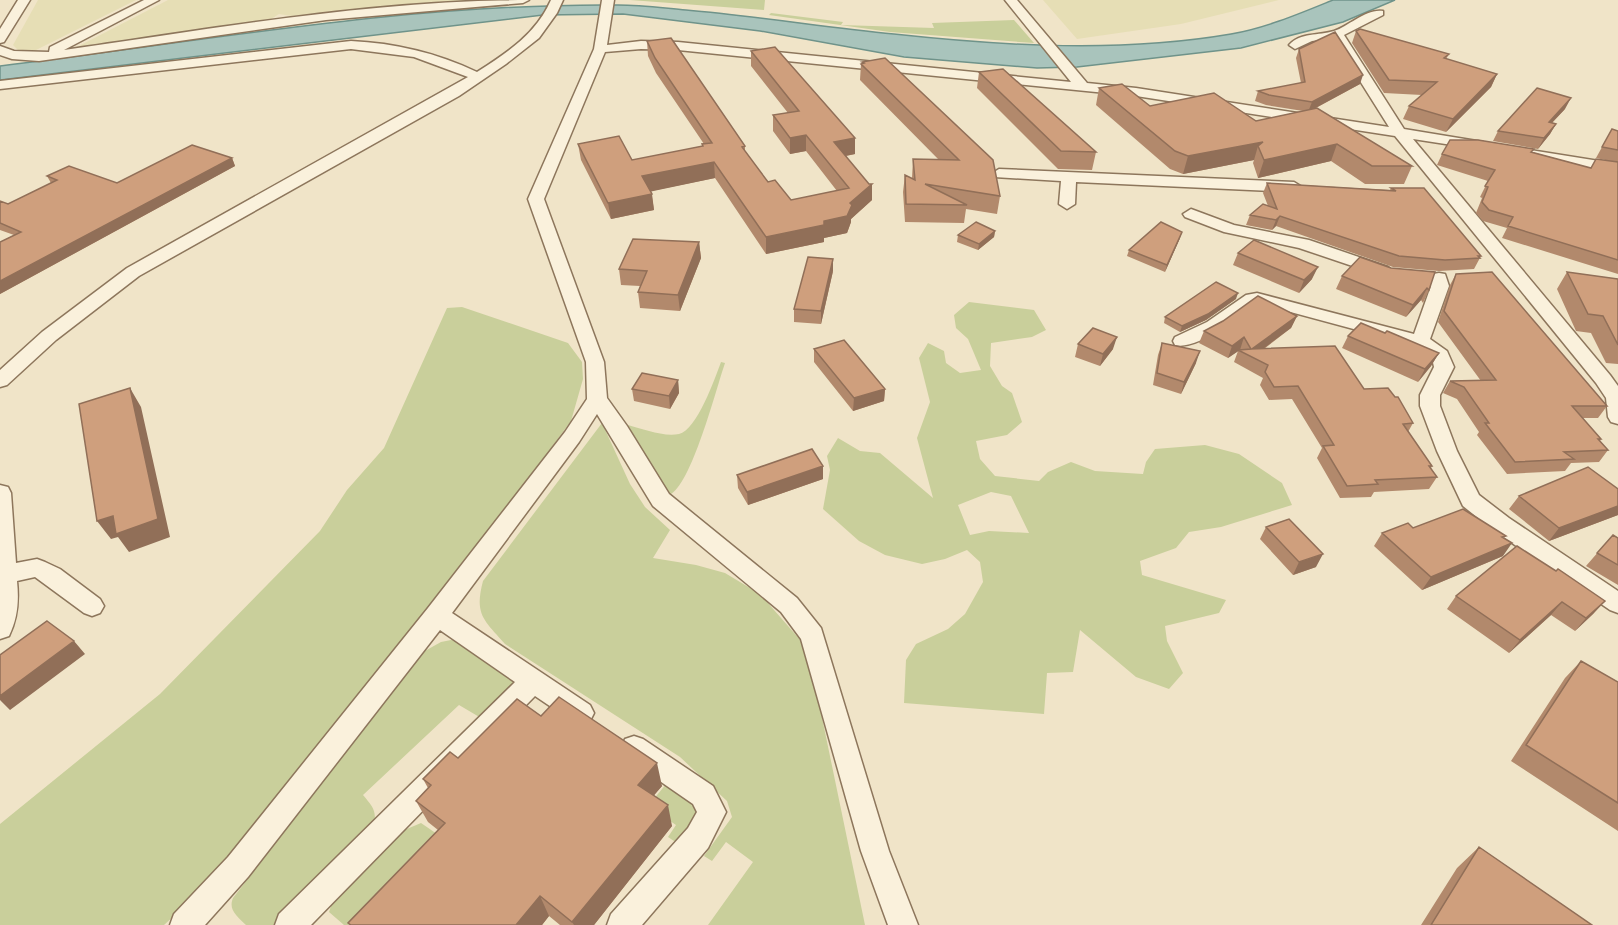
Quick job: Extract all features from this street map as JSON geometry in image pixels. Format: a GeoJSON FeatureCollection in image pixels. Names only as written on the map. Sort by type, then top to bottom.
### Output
{"type":"FeatureCollection","features":[{"type":"Feature","properties":{"kind":"street"},"geometry":{"type":"LineString","coordinates":[[0,39],[24,0]]}},
{"type":"Feature","properties":{"kind":"street"},"geometry":{"type":"LineString","coordinates":[[20,67],[153,0]]}},
{"type":"Feature","properties":{"kind":"street"},"geometry":{"type":"LineString","coordinates":[[20,67],[326,16],[523,0]]}},
{"type":"Feature","properties":{"kind":"street"},"geometry":{"type":"LineString","coordinates":[[608,0],[600,49],[536,200],[595,362],[597,399],[620,431],[661,500],[789,605],[812,635],[875,851],[903,925]]}},
{"type":"Feature","properties":{"kind":"street"},"geometry":{"type":"LineString","coordinates":[[1011,0],[1083,86]]}},
{"type":"Feature","properties":{"kind":"street"},"geometry":{"type":"LineString","coordinates":[[0,381],[49,336],[133,272],[454,93],[478,77],[534,36],[556,2]]}},
{"type":"Feature","properties":{"kind":"street"},"geometry":{"type":"LineString","coordinates":[[1295,45],[1309,38],[1337,34],[1379,13]]}},
{"type":"Feature","properties":{"kind":"street"},"geometry":{"type":"LineString","coordinates":[[1337,34],[1399,132],[1603,379],[1616,398],[1618,417]]}},
{"type":"Feature","properties":{"kind":"street"},"geometry":{"type":"LineString","coordinates":[[0,85],[351,45],[393,48],[430,57],[478,77]]}},
{"type":"Feature","properties":{"kind":"street"},"geometry":{"type":"LineString","coordinates":[[600,49],[641,45],[678,46],[1083,86],[1191,99],[1488,147]]}},
{"type":"Feature","properties":{"kind":"street"},"geometry":{"type":"LineString","coordinates":[[0,50],[12,55],[20,67]]}},
{"type":"Feature","properties":{"kind":"street"},"geometry":{"type":"LineString","coordinates":[[1510,150],[1618,168]]}},
{"type":"Feature","properties":{"kind":"street"},"geometry":{"type":"LineString","coordinates":[[999,174],[1307,188]]}},
{"type":"Feature","properties":{"kind":"street"},"geometry":{"type":"LineString","coordinates":[[1067,204],[1069,177]]}},
{"type":"Feature","properties":{"kind":"street"},"geometry":{"type":"LineString","coordinates":[[1427,191],[1447,191]]}},
{"type":"Feature","properties":{"kind":"street"},"geometry":{"type":"LineString","coordinates":[[1191,214],[1230,229],[1302,244],[1399,275]]}},
{"type":"Feature","properties":{"kind":"street"},"geometry":{"type":"LineString","coordinates":[[1495,276],[1517,275]]}},
{"type":"Feature","properties":{"kind":"street"},"geometry":{"type":"LineString","coordinates":[[1418,277],[1445,277],[1420,341]]}},
{"type":"Feature","properties":{"kind":"street"},"geometry":{"type":"LineString","coordinates":[[1182,341],[1213,326],[1252,299],[1257,298],[1420,341],[1440,355],[1444,367],[1430,395],[1430,406],[1447,451],[1471,500],[1501,524],[1618,603]]}},
{"type":"Feature","properties":{"kind":"street"},"geometry":{"type":"LineString","coordinates":[[188,924],[238,867],[437,615],[572,437],[597,399]]}},
{"type":"Feature","properties":{"kind":"street"},"geometry":{"type":"LineString","coordinates":[[0,493],[7,603],[0,629]]}},
{"type":"Feature","properties":{"kind":"street"},"geometry":{"type":"LineString","coordinates":[[5,574],[37,568],[52,575],[92,606]]}},
{"type":"Feature","properties":{"kind":"street"},"geometry":{"type":"LineString","coordinates":[[437,615],[703,795],[712,812],[698,838],[622,925]]}},
{"type":"Feature","properties":{"kind":"street"},"geometry":{"type":"LineString","coordinates":[[290,925],[534,681]]}},
{"type":"Feature","properties":{"kind":"shaded area"},"geometry":{"type":"Polygon","coordinates":[[[38,0],[136,0],[32,52],[18,50],[13,45],[38,0]]]}},
{"type":"Feature","properties":{"kind":"shaded area"},"geometry":{"type":"Polygon","coordinates":[[[168,0],[481,0],[291,16],[279,14],[268,21],[77,47],[168,0]]]}},
{"type":"Feature","properties":{"kind":"shaded area"},"geometry":{"type":"Polygon","coordinates":[[[1043,0],[1279,0],[1181,24],[1077,39],[1043,0]]]}},
{"type":"Feature","properties":{"kind":"green space"},"geometry":{"type":"Polygon","coordinates":[[[630,0],[765,0],[764,10],[630,0]]]}},
{"type":"Feature","properties":{"kind":"green space"},"geometry":{"type":"Polygon","coordinates":[[[771,13],[843,22],[841,25],[934,28],[932,23],[1014,20],[1034,43],[890,32],[769,15],[771,13]]]}},
{"type":"Feature","properties":{"kind":"green space"},"geometry":{"type":"Polygon","coordinates":[[[969,302],[1034,310],[1046,330],[1032,337],[991,343],[990,366],[1002,386],[1012,393],[1022,422],[1007,435],[976,441],[980,459],[995,476],[1039,481],[1048,472],[1071,462],[1095,471],[1143,474],[1146,462],[1155,449],[1205,445],[1239,454],[1282,483],[1292,505],[1221,527],[1189,532],[1176,548],[1140,561],[1142,575],[1226,600],[1219,613],[1165,626],[1167,641],[1183,673],[1169,689],[1136,677],[1080,630],[1073,672],[1047,673],[1044,714],[904,703],[906,660],[916,644],[948,629],[965,614],[983,582],[980,562],[967,550],[945,559],[922,564],[885,555],[859,541],[823,509],[830,470],[827,456],[838,438],[860,451],[880,453],[933,498],[917,438],[930,402],[919,358],[928,343],[944,351],[946,363],[960,373],[981,370],[968,339],[956,328],[954,315],[969,302]],[[991,492],[958,505],[970,535],[989,531],[1029,533],[1011,496],[991,492]]]}},
{"type":"Feature","properties":{"kind":"green space"},"geometry":{"type":"Polygon","coordinates":[[[462,307],[568,343],[582,362],[583,379],[571,421],[501,516],[220,874],[164,925],[0,925],[0,824],[160,694],[320,531],[347,490],[384,448],[447,308],[462,307]]]}},
{"type":"Feature","properties":{"kind":"green space"},"geometry":{"type":"Polygon","coordinates":[[[721,362],[725,363],[694,457],[686,475],[669,495],[661,486],[628,425],[666,434],[679,434],[686,430],[699,414],[721,362]]]}},
{"type":"Feature","properties":{"kind":"green space"},"geometry":{"type":"Polygon","coordinates":[[[602,423],[630,484],[645,507],[670,530],[653,558],[696,565],[725,573],[760,594],[802,642],[814,679],[865,925],[708,925],[753,862],[726,842],[712,861],[704,856],[732,817],[727,801],[680,757],[505,644],[486,622],[480,610],[480,592],[483,581],[602,423]]]}},
{"type":"Feature","properties":{"kind":"green space"},"geometry":{"type":"Polygon","coordinates":[[[460,641],[518,682],[481,718],[459,705],[363,795],[373,808],[374,825],[278,925],[246,925],[233,909],[233,898],[423,652],[441,642],[460,641]]]}},
{"type":"Feature","properties":{"kind":"green space"},"geometry":{"type":"Polygon","coordinates":[[[667,783],[702,811],[680,841],[674,841],[668,837],[676,825],[648,806],[667,783]]]}},
{"type":"Feature","properties":{"kind":"green space"},"geometry":{"type":"Polygon","coordinates":[[[421,823],[453,845],[377,925],[344,925],[329,912],[332,903],[402,831],[421,823]]]}},
{"type":"Feature","properties":{"kind":"water"},"geometry":{"type":"Polygon","coordinates":[[[1333,0],[1395,0],[1343,22],[1241,48],[1077,67],[1037,68],[904,57],[760,31],[623,14],[543,15],[0,80],[0,66],[308,25],[463,10],[618,5],[712,12],[978,42],[1105,46],[1189,40],[1231,34],[1270,24],[1333,0]]]}},
{"type":"Feature","properties":{"kind":"building"},"geometry":{"type":"Polygon","coordinates":[[[1360,29],[1449,54],[1444,58],[1497,74],[1453,119],[1409,106],[1437,82],[1389,80],[1356,31],[1360,29]]]}},
{"type":"Feature","properties":{"kind":"building"},"geometry":{"type":"Polygon","coordinates":[[[1335,32],[1363,75],[1312,102],[1258,91],[1305,82],[1299,49],[1335,32]]]}},
{"type":"Feature","properties":{"kind":"building"},"geometry":{"type":"Polygon","coordinates":[[[671,38],[745,146],[742,147],[768,182],[775,180],[791,200],[849,188],[806,135],[790,138],[773,115],[799,111],[751,51],[775,47],[855,138],[834,142],[869,184],[872,184],[850,203],[852,205],[847,216],[824,221],[824,225],[766,237],[714,162],[642,176],[652,194],[608,203],[578,144],[619,136],[632,160],[712,143],[655,58],[647,41],[671,38]]]}},
{"type":"Feature","properties":{"kind":"building"},"geometry":{"type":"Polygon","coordinates":[[[885,58],[993,160],[1000,196],[925,184],[967,205],[906,204],[905,175],[915,180],[913,159],[959,160],[861,64],[885,58]]]}},
{"type":"Feature","properties":{"kind":"building"},"geometry":{"type":"Polygon","coordinates":[[[1003,69],[1096,152],[1061,151],[979,72],[1003,69]]]}},
{"type":"Feature","properties":{"kind":"building"},"geometry":{"type":"Polygon","coordinates":[[[1122,84],[1150,106],[1214,93],[1256,121],[1317,108],[1412,166],[1372,166],[1337,144],[1264,160],[1258,146],[1263,142],[1188,156],[1175,151],[1099,88],[1122,84]]]}},
{"type":"Feature","properties":{"kind":"building"},"geometry":{"type":"Polygon","coordinates":[[[1537,88],[1571,98],[1549,122],[1556,124],[1544,138],[1498,131],[1537,88]]]}},
{"type":"Feature","properties":{"kind":"building"},"geometry":{"type":"Polygon","coordinates":[[[1612,129],[1618,131],[1618,150],[1602,147],[1612,129]]]}},
{"type":"Feature","properties":{"kind":"building"},"geometry":{"type":"Polygon","coordinates":[[[1450,140],[1478,140],[1534,149],[1531,152],[1591,168],[1596,159],[1618,162],[1618,260],[1508,226],[1513,217],[1489,210],[1482,202],[1488,187],[1485,186],[1495,170],[1442,154],[1450,140]]]}},
{"type":"Feature","properties":{"kind":"building"},"geometry":{"type":"Polygon","coordinates":[[[192,145],[232,158],[0,281],[0,242],[21,232],[0,223],[0,201],[8,204],[57,180],[47,176],[69,166],[117,183],[192,145]]]}},
{"type":"Feature","properties":{"kind":"building"},"geometry":{"type":"Polygon","coordinates":[[[1267,183],[1396,191],[1391,188],[1424,188],[1481,256],[1478,256],[1480,258],[1445,260],[1399,256],[1280,216],[1276,220],[1250,215],[1263,204],[1277,209],[1267,183]]]}},
{"type":"Feature","properties":{"kind":"building"},"geometry":{"type":"Polygon","coordinates":[[[976,222],[995,231],[979,244],[958,235],[976,222]]]}},
{"type":"Feature","properties":{"kind":"building"},"geometry":{"type":"Polygon","coordinates":[[[1161,222],[1182,232],[1167,265],[1129,250],[1161,222]]]}},
{"type":"Feature","properties":{"kind":"building"},"geometry":{"type":"Polygon","coordinates":[[[633,239],[699,242],[678,295],[638,292],[647,271],[619,269],[633,239]]]}},
{"type":"Feature","properties":{"kind":"building"},"geometry":{"type":"Polygon","coordinates":[[[1254,240],[1318,267],[1304,280],[1238,253],[1254,240]]]}},
{"type":"Feature","properties":{"kind":"building"},"geometry":{"type":"Polygon","coordinates":[[[808,257],[833,259],[821,311],[794,309],[808,257]]]}},
{"type":"Feature","properties":{"kind":"building"},"geometry":{"type":"Polygon","coordinates":[[[1360,257],[1391,268],[1435,272],[1429,290],[1427,288],[1413,305],[1342,276],[1360,257]]]}},
{"type":"Feature","properties":{"kind":"building"},"geometry":{"type":"Polygon","coordinates":[[[1492,272],[1607,406],[1572,406],[1608,450],[1564,452],[1574,459],[1515,462],[1485,423],[1489,423],[1464,387],[1450,381],[1496,380],[1444,311],[1456,274],[1492,272]]]}},
{"type":"Feature","properties":{"kind":"building"},"geometry":{"type":"Polygon","coordinates":[[[1567,272],[1618,279],[1618,345],[1603,316],[1588,314],[1567,272]]]}},
{"type":"Feature","properties":{"kind":"building"},"geometry":{"type":"Polygon","coordinates":[[[1216,282],[1238,293],[1208,314],[1182,326],[1165,317],[1216,282]]]}},
{"type":"Feature","properties":{"kind":"building"},"geometry":{"type":"Polygon","coordinates":[[[1258,296],[1297,316],[1252,349],[1335,346],[1364,389],[1388,388],[1395,397],[1398,397],[1413,423],[1403,424],[1437,477],[1375,480],[1378,484],[1347,486],[1323,446],[1334,445],[1298,386],[1274,387],[1265,372],[1268,365],[1238,350],[1251,349],[1244,337],[1232,346],[1204,331],[1223,321],[1258,296]]]}},
{"type":"Feature","properties":{"kind":"building"},"geometry":{"type":"Polygon","coordinates":[[[1361,323],[1385,333],[1387,331],[1439,353],[1425,369],[1348,336],[1361,323]]]}},
{"type":"Feature","properties":{"kind":"building"},"geometry":{"type":"Polygon","coordinates":[[[1093,328],[1117,337],[1103,354],[1078,344],[1093,328]]]}},
{"type":"Feature","properties":{"kind":"building"},"geometry":{"type":"Polygon","coordinates":[[[844,340],[885,389],[854,398],[814,349],[844,340]]]}},
{"type":"Feature","properties":{"kind":"building"},"geometry":{"type":"Polygon","coordinates":[[[1162,343],[1200,351],[1184,382],[1157,373],[1162,343]]]}},
{"type":"Feature","properties":{"kind":"building"},"geometry":{"type":"Polygon","coordinates":[[[642,373],[678,380],[669,396],[632,389],[642,373]]]}},
{"type":"Feature","properties":{"kind":"building"},"geometry":{"type":"Polygon","coordinates":[[[130,388],[158,519],[116,534],[113,516],[97,521],[79,404],[130,388]]]}},
{"type":"Feature","properties":{"kind":"building"},"geometry":{"type":"Polygon","coordinates":[[[812,449],[823,466],[747,492],[737,475],[812,449]]]}},
{"type":"Feature","properties":{"kind":"building"},"geometry":{"type":"Polygon","coordinates":[[[1588,467],[1618,489],[1618,506],[1559,528],[1519,496],[1588,467]]]}},
{"type":"Feature","properties":{"kind":"building"},"geometry":{"type":"Polygon","coordinates":[[[1463,509],[1506,536],[1502,537],[1512,543],[1431,577],[1382,533],[1408,523],[1413,528],[1463,509]]]}},
{"type":"Feature","properties":{"kind":"building"},"geometry":{"type":"Polygon","coordinates":[[[1289,519],[1323,554],[1299,562],[1266,527],[1289,519]]]}},
{"type":"Feature","properties":{"kind":"building"},"geometry":{"type":"Polygon","coordinates":[[[1613,535],[1618,538],[1618,565],[1597,553],[1613,535]]]}},
{"type":"Feature","properties":{"kind":"building"},"geometry":{"type":"Polygon","coordinates":[[[1517,546],[1556,571],[1558,569],[1605,601],[1586,618],[1562,602],[1520,640],[1456,596],[1517,546]]]}},
{"type":"Feature","properties":{"kind":"building"},"geometry":{"type":"Polygon","coordinates":[[[47,621],[74,641],[0,696],[0,655],[47,621]]]}},
{"type":"Feature","properties":{"kind":"building"},"geometry":{"type":"Polygon","coordinates":[[[1581,661],[1618,682],[1618,803],[1526,745],[1581,661]]]}},
{"type":"Feature","properties":{"kind":"building"},"geometry":{"type":"Polygon","coordinates":[[[559,697],[657,763],[638,785],[668,805],[572,922],[540,896],[516,925],[351,925],[348,923],[445,823],[416,801],[431,785],[423,779],[450,752],[458,758],[517,699],[541,716],[559,697]]]}},
{"type":"Feature","properties":{"kind":"building"},"geometry":{"type":"Polygon","coordinates":[[[1479,847],[1592,925],[1431,925],[1479,847]]]}}]}
